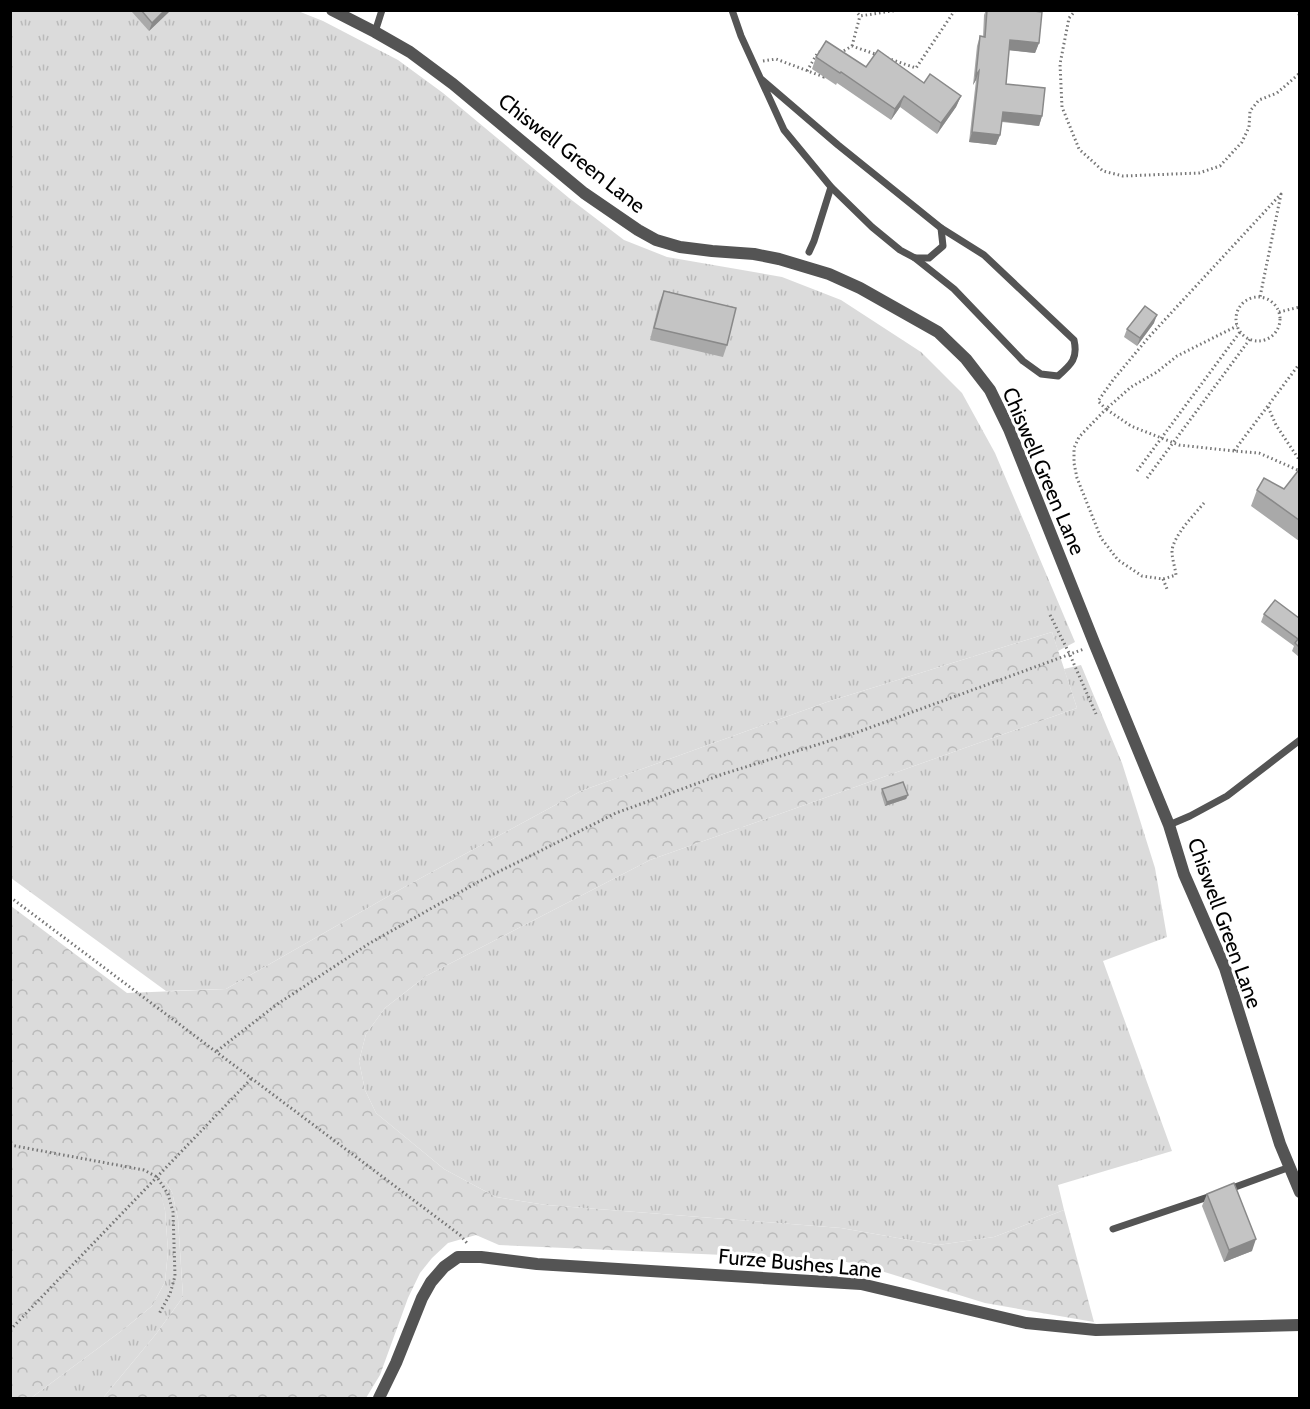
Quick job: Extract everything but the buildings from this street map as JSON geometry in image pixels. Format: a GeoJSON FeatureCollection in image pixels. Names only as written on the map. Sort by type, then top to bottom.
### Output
{"type":"FeatureCollection","features":[{"type":"Feature","properties":{"kind":"street","name":"Chiswell Green Lane"},"geometry":{"type":"LineString","coordinates":[[332,10],[410,52],[453,84],[584,193],[614,215],[656,240],[680,247],[754,254],[780,259],[828,274],[860,288],[938,332],[966,359],[990,390],[1009,429],[1169,825],[1184,874],[1225,968],[1280,1144],[1299,1192]]}},
{"type":"Feature","properties":{"kind":"street","name":"Furze Bushes Lane"},"geometry":{"type":"LineString","coordinates":[[379,1398],[396,1364],[422,1298],[431,1282],[444,1267],[458,1257],[861,1284],[1026,1323],[1096,1330],[1299,1325]]}},
{"type":"Feature","properties":{"kind":"lane"},"geometry":{"type":"LineString","coordinates":[[375,32],[382,10]]}},
{"type":"Feature","properties":{"kind":"lane"},"geometry":{"type":"LineString","coordinates":[[732,10],[741,36],[784,130],[831,187],[872,227],[954,289],[1023,361],[1041,374],[1051,376],[1058,376],[1068,366],[1076,351],[1074,340],[984,255],[941,228],[761,79]]}},
{"type":"Feature","properties":{"kind":"lane"},"geometry":{"type":"LineString","coordinates":[[809,252],[831,187]]}},
{"type":"Feature","properties":{"kind":"lane"},"geometry":{"type":"LineString","coordinates":[[915,258],[929,258],[943,246],[941,228]]}},
{"type":"Feature","properties":{"kind":"lane"},"geometry":{"type":"LineString","coordinates":[[1169,825],[1227,796],[1299,740]]}},
{"type":"Feature","properties":{"kind":"lane"},"geometry":{"type":"LineString","coordinates":[[1113,1229],[1186,1206],[1290,1167]]}},
{"type":"Feature","properties":{"kind":"path"},"geometry":{"type":"LineString","coordinates":[[855,10],[860,16]]}},
{"type":"Feature","properties":{"kind":"path"},"geometry":{"type":"LineString","coordinates":[[860,16],[898,10]]}},
{"type":"Feature","properties":{"kind":"path"},"geometry":{"type":"LineString","coordinates":[[837,56],[852,46],[916,68],[956,10]]}},
{"type":"Feature","properties":{"kind":"path"},"geometry":{"type":"LineString","coordinates":[[1076,10],[1069,18],[1060,64],[1062,107],[1079,149],[1103,171],[1123,176],[1199,173],[1220,166],[1242,142],[1249,127],[1250,111],[1259,100],[1277,93],[1299,73]]}},
{"type":"Feature","properties":{"kind":"path"},"geometry":{"type":"LineString","coordinates":[[1296,10],[1299,15]]}},
{"type":"Feature","properties":{"kind":"path"},"geometry":{"type":"LineString","coordinates":[[852,46],[860,16]]}},
{"type":"Feature","properties":{"kind":"path"},"geometry":{"type":"LineString","coordinates":[[807,71],[821,49],[829,53]]}},
{"type":"Feature","properties":{"kind":"path"},"geometry":{"type":"LineString","coordinates":[[753,62],[776,59],[824,77],[829,69]]}},
{"type":"Feature","properties":{"kind":"path"},"geometry":{"type":"LineString","coordinates":[[1260,297],[1281,194],[1148,338],[1098,401],[1131,426],[1161,439],[1179,445],[1259,453],[1299,471]]}},
{"type":"Feature","properties":{"kind":"path"},"geometry":{"type":"LineString","coordinates":[[1260,297],[1274,304],[1280,319],[1279,327],[1273,335],[1260,341],[1250,339],[1240,332],[1237,326],[1237,312],[1244,301],[1260,297]]}},
{"type":"Feature","properties":{"kind":"path"},"geometry":{"type":"LineString","coordinates":[[1279,312],[1299,307]]}},
{"type":"Feature","properties":{"kind":"path"},"geometry":{"type":"LineString","coordinates":[[1204,503],[1174,541],[1172,555],[1176,575],[1163,579],[1142,576],[1118,560],[1101,538],[1077,478],[1074,448],[1079,437],[1089,425],[1131,387],[1157,372],[1177,356],[1237,326]]}},
{"type":"Feature","properties":{"kind":"path"},"geometry":{"type":"LineString","coordinates":[[1137,471],[1240,332]]}},
{"type":"Feature","properties":{"kind":"path"},"geometry":{"type":"LineString","coordinates":[[1147,478],[1250,339]]}},
{"type":"Feature","properties":{"kind":"path"},"geometry":{"type":"LineString","coordinates":[[1234,452],[1299,363]]}},
{"type":"Feature","properties":{"kind":"path"},"geometry":{"type":"LineString","coordinates":[[1268,407],[1299,461]]}},
{"type":"Feature","properties":{"kind":"path"},"geometry":{"type":"LineString","coordinates":[[1163,579],[1167,589]]}},
{"type":"Feature","properties":{"kind":"path"},"geometry":{"type":"LineString","coordinates":[[1050,615],[1096,714]]}},
{"type":"Feature","properties":{"kind":"path"},"geometry":{"type":"LineString","coordinates":[[217,1051],[276,1005],[370,943],[478,882],[616,813],[723,774],[858,732],[1095,645]]}},
{"type":"Feature","properties":{"kind":"path"},"geometry":{"type":"LineString","coordinates":[[10,897],[460,1235],[481,1257]]}},
{"type":"Feature","properties":{"kind":"path"},"geometry":{"type":"LineString","coordinates":[[10,1330],[252,1078]]}},
{"type":"Feature","properties":{"kind":"path"},"geometry":{"type":"LineString","coordinates":[[10,1145],[144,1170],[158,1177],[168,1194],[173,1212],[175,1276],[170,1294],[159,1314]]}},
{"type":"Feature","properties":{"kind":"green space"},"geometry":{"type":"Polygon","coordinates":[[[11,11],[298,11],[323,21],[398,60],[443,93],[569,198],[624,240],[667,257],[782,277],[841,300],[921,352],[962,393],[995,453],[1075,642],[1058,651],[1052,632],[827,702],[581,791],[408,885],[226,989],[166,991],[11,878],[11,11]]]}},
{"type":"Feature","properties":{"kind":"green space"},"geometry":{"type":"Polygon","coordinates":[[[1052,632],[1077,708],[650,860],[426,976],[385,1008],[366,1034],[359,1061],[365,1090],[376,1113],[444,1169],[496,1197],[546,1205],[841,1228],[938,1245],[994,1237],[1064,1210],[1094,1322],[985,1303],[865,1266],[837,1260],[499,1245],[476,1235],[448,1243],[420,1273],[408,1298],[380,1375],[366,1398],[103,1398],[156,1334],[183,1297],[178,1219],[172,1192],[165,1181],[160,1189],[165,1210],[168,1251],[165,1282],[152,1306],[31,1398],[11,1398],[11,906],[127,993],[226,989],[408,885],[581,791],[827,702],[1052,632]]]}},
{"type":"Feature","properties":{"kind":"green space"},"geometry":{"type":"Polygon","coordinates":[[[1081,665],[1122,763],[1155,868],[1167,937],[1103,961],[1172,1151],[1058,1185],[1064,1210],[994,1237],[938,1245],[841,1228],[546,1205],[496,1197],[444,1169],[376,1113],[365,1090],[359,1061],[366,1034],[385,1008],[426,976],[650,860],[1077,708],[1064,669],[1081,665]]]}},
{"type":"Feature","properties":{"kind":"green space"},"geometry":{"type":"Polygon","coordinates":[[[165,1181],[172,1192],[178,1219],[183,1297],[156,1334],[103,1398],[31,1398],[152,1306],[165,1282],[168,1251],[165,1210],[159,1189],[165,1181]]]}}]}
